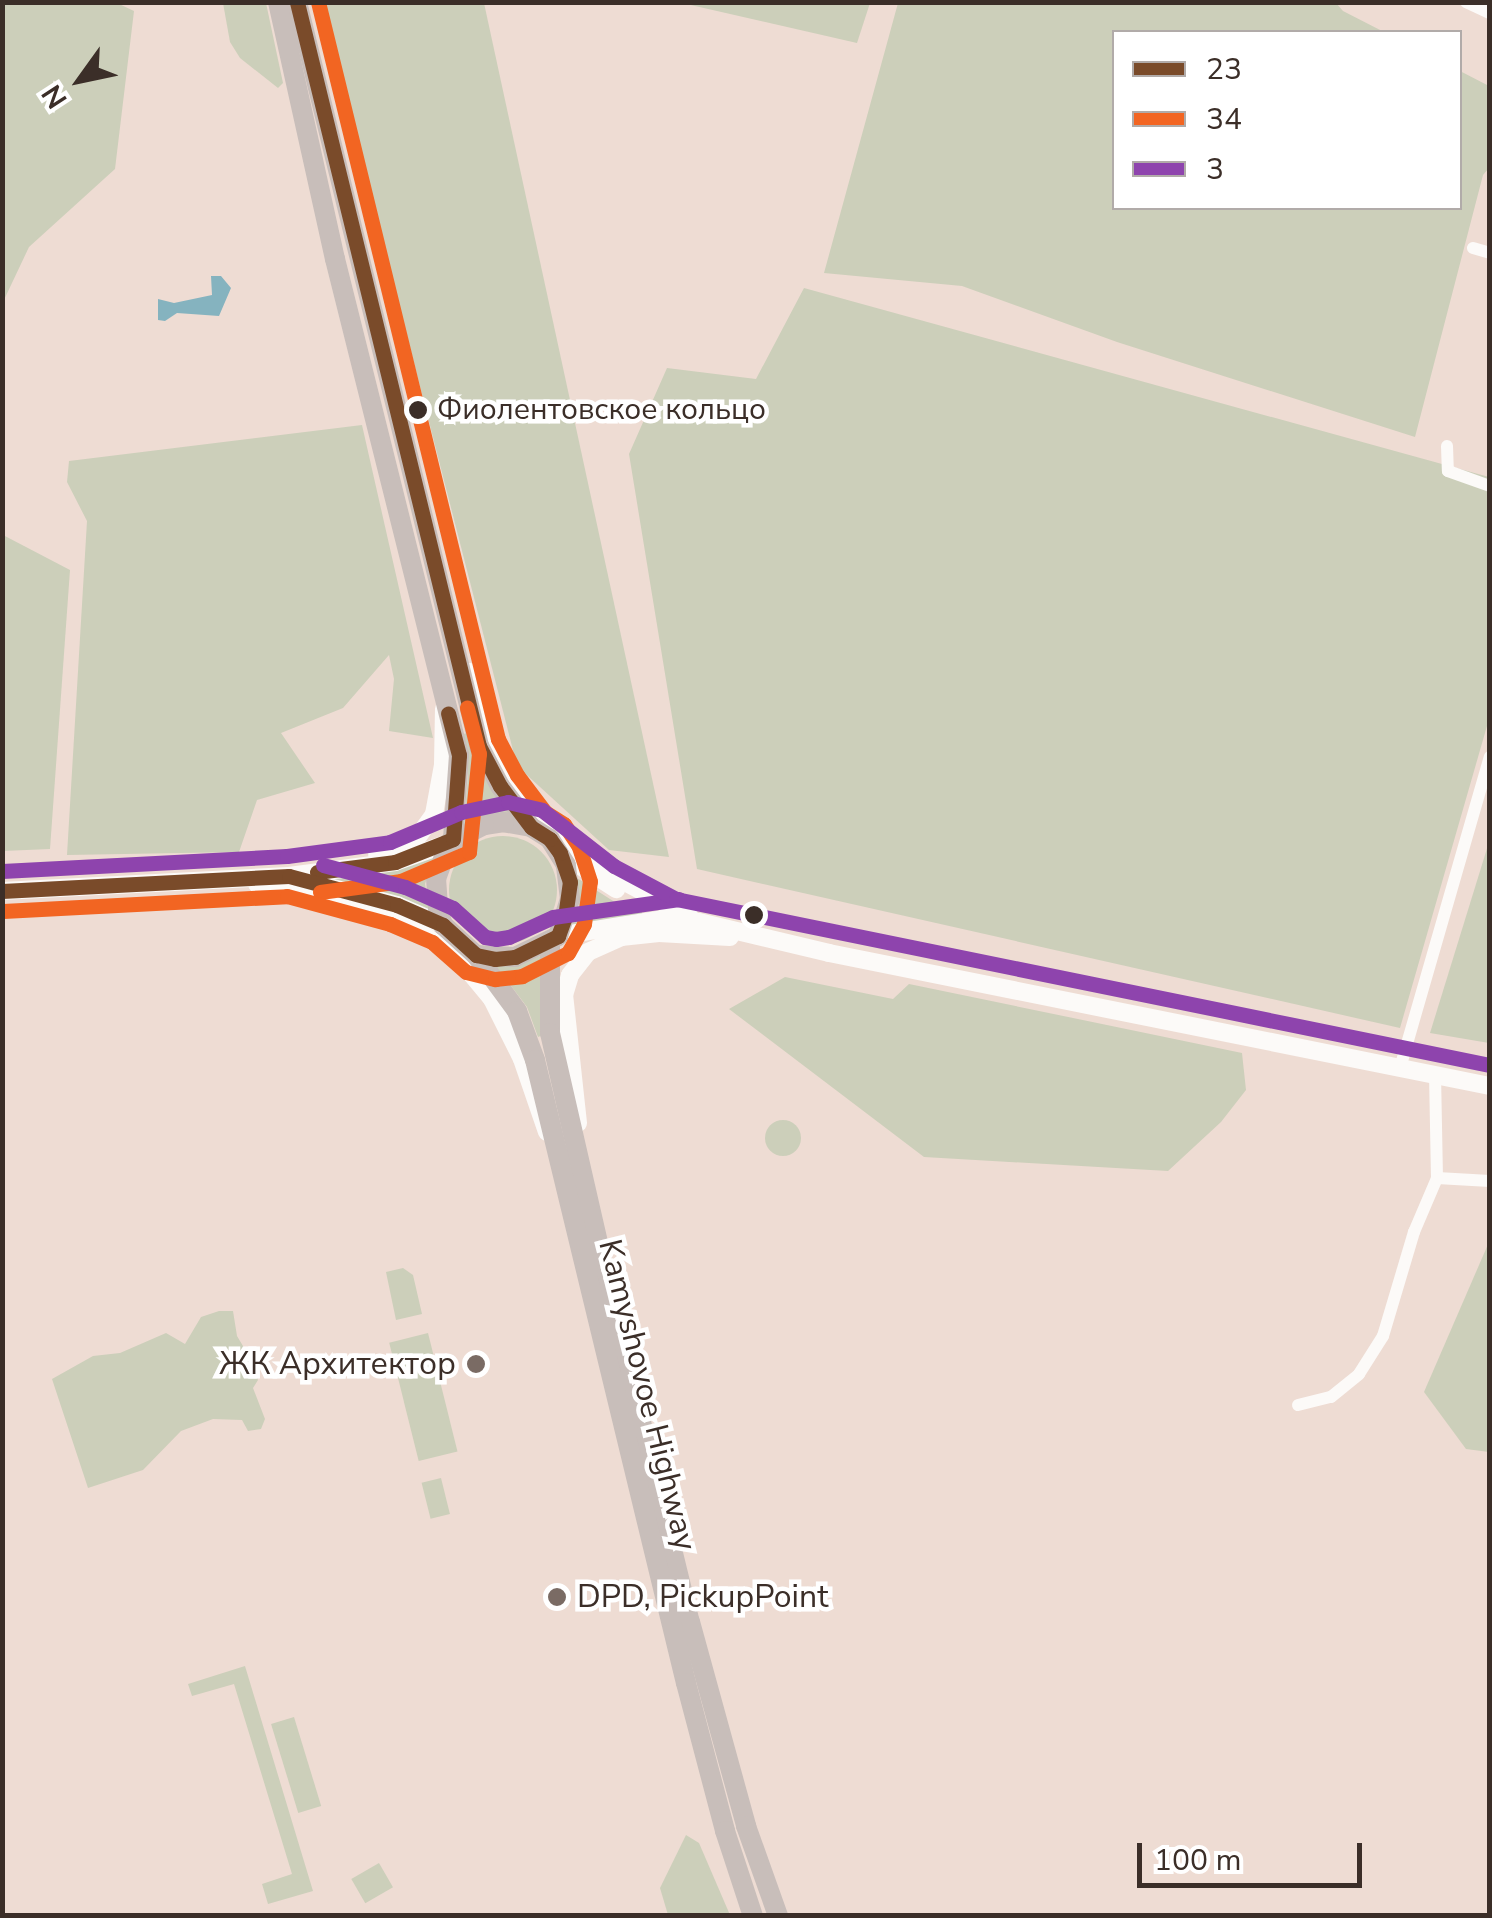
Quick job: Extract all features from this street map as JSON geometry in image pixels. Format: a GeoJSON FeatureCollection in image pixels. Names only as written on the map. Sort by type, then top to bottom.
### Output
{"type":"FeatureCollection","features":[{"type":"Feature","properties":{"kind":"main road"},"geometry":{"type":"LineString","coordinates":[[278,2],[335,259],[459,755],[451,841],[436,878],[444,925]]}},
{"type":"Feature","properties":{"kind":"main road"},"geometry":{"type":"LineString","coordinates":[[298,2],[479,746],[500,786],[531,827]]}},
{"type":"Feature","properties":{"kind":"main road"},"geometry":{"type":"LineString","coordinates":[[452,636],[466,659],[484,718],[511,781],[564,839],[614,876],[699,922]]}},
{"type":"Feature","properties":{"kind":"main road"},"geometry":{"type":"LineString","coordinates":[[314,873],[414,842],[426,829],[443,765],[445,699]]}},
{"type":"Feature","properties":{"kind":"main road"},"geometry":{"type":"LineString","coordinates":[[2,891],[237,880],[395,862],[484,825],[504,822],[531,827],[550,838],[570,882],[570,900],[554,938],[550,1033],[690,1622],[746,1826],[778,1916]]}},
{"type":"Feature","properties":{"kind":"main road"},"geometry":{"type":"LineString","coordinates":[[560,853],[604,883],[669,918]]}},
{"type":"Feature","properties":{"kind":"main road"},"geometry":{"type":"LineString","coordinates":[[288,876],[397,905],[444,925],[476,955],[515,957],[554,938],[669,918],[1490,1086]]}},
{"type":"Feature","properties":{"kind":"main road"},"geometry":{"type":"LineString","coordinates":[[237,880],[333,902],[413,928],[459,959],[492,999],[522,1059],[540,1123],[554,1141]]}},
{"type":"Feature","properties":{"kind":"main road"},"geometry":{"type":"LineString","coordinates":[[580,1163],[564,1020],[564,995],[570,975],[588,952],[622,936],[758,935]]}},
{"type":"Feature","properties":{"kind":"main road","name":"Kamyshovoe Highway"},"geometry":{"type":"LineString","coordinates":[[476,955],[517,1011],[535,1060],[691,1701],[725,1831],[754,1916]]}},
{"type":"Feature","properties":{"kind":"street"},"geometry":{"type":"LineString","coordinates":[[1466,2],[1490,14]]}},
{"type":"Feature","properties":{"kind":"street"},"geometry":{"type":"LineString","coordinates":[[1473,248],[1490,253]]}},
{"type":"Feature","properties":{"kind":"street"},"geometry":{"type":"LineString","coordinates":[[1447,446],[1448,471],[1490,486]]}},
{"type":"Feature","properties":{"kind":"street"},"geometry":{"type":"LineString","coordinates":[[1400,1068],[1490,756]]}},
{"type":"Feature","properties":{"kind":"street"},"geometry":{"type":"LineString","coordinates":[[1298,1406],[1331,1397],[1359,1374],[1382,1336],[1414,1232],[1437,1178],[1435,1075]]}},
{"type":"Feature","properties":{"kind":"street"},"geometry":{"type":"LineString","coordinates":[[1437,1178],[1490,1182]]}},
{"type":"Feature","properties":{"kind":"green space"},"geometry":{"type":"Polygon","coordinates":[[[3,2],[117,3],[134,11],[115,169],[29,247],[3,302],[3,2]]]}},
{"type":"Feature","properties":{"kind":"green space"},"geometry":{"type":"Polygon","coordinates":[[[870,2],[857,43],[682,3],[870,2]]]}},
{"type":"Feature","properties":{"kind":"green space"},"geometry":{"type":"Polygon","coordinates":[[[223,3],[266,3],[283,83],[278,88],[240,58],[230,42],[223,3]]]}},
{"type":"Feature","properties":{"kind":"green space"},"geometry":{"type":"Polygon","coordinates":[[[322,3],[484,3],[669,857],[609,850],[517,766],[322,3]]]}},
{"type":"Feature","properties":{"kind":"green space"},"geometry":{"type":"Polygon","coordinates":[[[898,3],[1336,3],[1343,11],[1380,30],[1112,30],[1112,210],[1462,210],[1462,72],[1489,86],[1489,168],[1483,175],[1415,437],[1117,342],[962,286],[824,273],[898,3]]]}},
{"type":"Feature","properties":{"kind":"green space"},"geometry":{"type":"Polygon","coordinates":[[[804,288],[1489,477],[1489,719],[1400,1028],[697,869],[629,454],[667,368],[756,379],[804,288]]]}},
{"type":"Feature","properties":{"kind":"green space"},"geometry":{"type":"Polygon","coordinates":[[[362,425],[433,738],[389,731],[394,679],[389,655],[343,708],[281,733],[315,783],[257,800],[239,852],[67,855],[87,521],[67,482],[69,461],[362,425]]]}},
{"type":"Feature","properties":{"kind":"green space"},"geometry":{"type":"Polygon","coordinates":[[[3,535],[70,570],[50,849],[3,851],[3,535]]]}},
{"type":"Feature","properties":{"kind":"green space"},"geometry":{"type":"Polygon","coordinates":[[[468,733],[481,773],[510,815],[464,825],[468,776],[463,734],[468,733]]]}},
{"type":"Feature","properties":{"kind":"green space"},"geometry":{"type":"Polygon","coordinates":[[[503,836],[524,840],[541,852],[553,869],[557,890],[553,911],[541,928],[524,940],[503,944],[482,940],[465,928],[453,911],[449,890],[453,869],[465,852],[482,840],[503,836]]]}},
{"type":"Feature","properties":{"kind":"green space"},"geometry":{"type":"Polygon","coordinates":[[[1489,842],[1489,1043],[1430,1033],[1489,842]]]}},
{"type":"Feature","properties":{"kind":"green space"},"geometry":{"type":"Polygon","coordinates":[[[436,852],[425,884],[430,911],[325,880],[436,852]]]}},
{"type":"Feature","properties":{"kind":"green space"},"geometry":{"type":"Polygon","coordinates":[[[577,878],[621,906],[642,911],[642,917],[571,928],[579,905],[577,878]]]}},
{"type":"Feature","properties":{"kind":"green space"},"geometry":{"type":"Polygon","coordinates":[[[543,955],[543,1035],[538,1037],[527,1007],[496,966],[516,965],[543,955]]]}},
{"type":"Feature","properties":{"kind":"green space"},"geometry":{"type":"Polygon","coordinates":[[[785,977],[893,999],[909,984],[1242,1053],[1246,1090],[1221,1122],[1168,1171],[924,1157],[729,1009],[785,977]]]}},
{"type":"Feature","properties":{"kind":"green space"},"geometry":{"type":"Polygon","coordinates":[[[783,1120],[796,1125],[801,1138],[796,1151],[783,1156],[770,1151],[765,1138],[770,1125],[783,1120]]]}},
{"type":"Feature","properties":{"kind":"green space"},"geometry":{"type":"Polygon","coordinates":[[[1489,1242],[1489,1452],[1466,1449],[1424,1392],[1489,1242]]]}},
{"type":"Feature","properties":{"kind":"green space"},"geometry":{"type":"Polygon","coordinates":[[[403,1268],[413,1275],[422,1314],[396,1320],[386,1272],[403,1268]]]}},
{"type":"Feature","properties":{"kind":"green space"},"geometry":{"type":"Polygon","coordinates":[[[233,1311],[237,1336],[246,1351],[242,1356],[252,1364],[258,1380],[253,1388],[265,1419],[261,1429],[248,1431],[242,1420],[213,1419],[181,1431],[143,1470],[88,1488],[52,1379],[93,1356],[120,1353],[166,1333],[185,1344],[201,1317],[233,1311]]]}},
{"type":"Feature","properties":{"kind":"green space"},"geometry":{"type":"Polygon","coordinates":[[[428,1333],[458,1451],[419,1461],[389,1343],[428,1333]]]}},
{"type":"Feature","properties":{"kind":"green space"},"geometry":{"type":"Polygon","coordinates":[[[441,1478],[450,1514],[431,1519],[422,1483],[441,1478]]]}},
{"type":"Feature","properties":{"kind":"green space"},"geometry":{"type":"Polygon","coordinates":[[[245,1666],[313,1891],[268,1904],[262,1884],[292,1874],[234,1684],[192,1696],[188,1684],[245,1666]]]}},
{"type":"Feature","properties":{"kind":"green space"},"geometry":{"type":"Polygon","coordinates":[[[294,1717],[321,1806],[298,1813],[271,1724],[294,1717]]]}},
{"type":"Feature","properties":{"kind":"green space"},"geometry":{"type":"Polygon","coordinates":[[[686,1835],[699,1843],[730,1915],[668,1915],[660,1888],[686,1835]]]}},
{"type":"Feature","properties":{"kind":"green space"},"geometry":{"type":"Polygon","coordinates":[[[379,1863],[393,1887],[365,1903],[351,1879],[379,1863]]]}},
{"type":"Feature","properties":{"kind":"water"},"geometry":{"type":"Polygon","coordinates":[[[211,276],[221,276],[231,288],[219,316],[177,313],[165,321],[158,320],[158,299],[174,303],[212,295],[211,276]]]}},
{"type":"Feature","properties":{"kind":"transit line","name":"23"},"geometry":{"type":"LineString","coordinates":[[2,891],[289,876],[397,905],[443,925],[476,955],[495,959],[515,957],[558,936],[565,917],[570,882],[560,853],[550,839],[531,827],[500,786],[479,746],[297,2]]}},
{"type":"Feature","properties":{"kind":"transit line","name":"34"},"geometry":{"type":"LineString","coordinates":[[3,911],[287,896],[390,924],[432,942],[466,972],[495,979],[522,976],[568,953],[584,924],[590,881],[578,845],[564,824],[545,812],[517,775],[498,739],[318,2]]}},
{"type":"Feature","properties":{"kind":"transit line","name":"34"},"geometry":{"type":"LineString","coordinates":[[320,892],[401,881],[469,852],[479,754],[467,708]]}},
{"type":"Feature","properties":{"kind":"transit line","name":"23"},"geometry":{"type":"LineString","coordinates":[[317,872],[395,862],[453,839],[459,755],[448,713]]}},
{"type":"Feature","properties":{"kind":"transit line","name":"3"},"geometry":{"type":"LineString","coordinates":[[2,871],[287,856],[390,842],[461,812],[508,802],[542,810],[614,866],[676,899],[1490,1065]]}},
{"type":"Feature","properties":{"kind":"transit line","name":"3"},"geometry":{"type":"LineString","coordinates":[[323,865],[405,887],[453,908],[485,937],[496,939],[553,917],[679,899]]}},
{"type":"Feature","properties":{"kind":"place","name":"Фиолентовское кольцо"},"geometry":{"type":"Point","coordinates":[418,410]}},
{"type":"Feature","properties":{"kind":"place","name":"ЖК Архитектор"},"geometry":{"type":"Point","coordinates":[476,1364]}},
{"type":"Feature","properties":{"kind":"place","name":"DPD, PickupPoint"},"geometry":{"type":"Point","coordinates":[557,1597]}}]}
